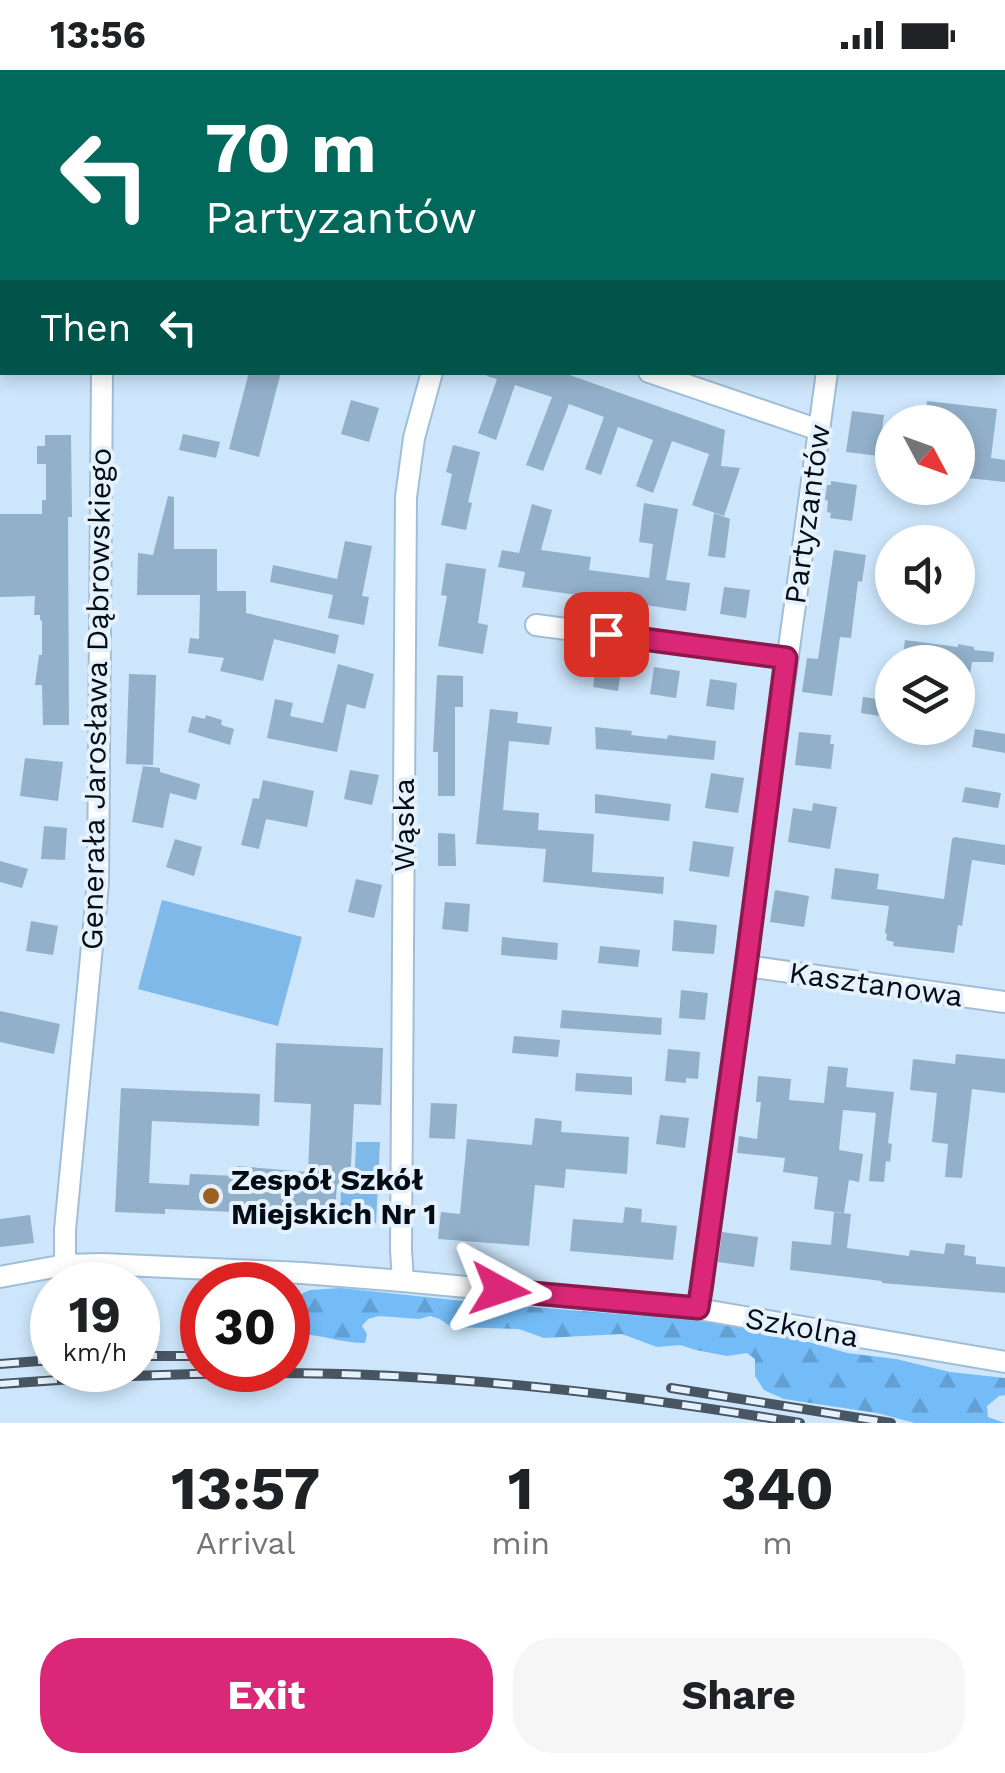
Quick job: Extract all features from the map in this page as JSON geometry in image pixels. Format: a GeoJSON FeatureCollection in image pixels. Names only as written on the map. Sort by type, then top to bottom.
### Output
{"type":"FeatureCollection","features":[{"type":"Feature","properties":{"kind":"street","name":"Generała Jarosława Dąbrowskiego"},"geometry":{"type":"LineString","coordinates":[[65,1262],[64,1230],[98,869],[102,375]]}},
{"type":"Feature","properties":{"kind":"street","name":"Wąska"},"geometry":{"type":"LineString","coordinates":[[403,1282],[400,1250],[406,497],[414,438],[431,375]]}},
{"type":"Feature","properties":{"kind":"street"},"geometry":{"type":"LineString","coordinates":[[658,375],[819,430]]}},
{"type":"Feature","properties":{"kind":"street","name":"Partyzantów"},"geometry":{"type":"LineString","coordinates":[[698,1308],[828,375]]}},
{"type":"Feature","properties":{"kind":"street"},"geometry":{"type":"LineString","coordinates":[[536,625],[786,658]]}},
{"type":"Feature","properties":{"kind":"street","name":"Kasztanowa"},"geometry":{"type":"LineString","coordinates":[[746,966],[1005,1002]]}},
{"type":"Feature","properties":{"kind":"street","name":"Szkolna"},"geometry":{"type":"LineString","coordinates":[[160,1267],[302,1273],[698,1308],[1005,1362]]}},
{"type":"Feature","properties":{"kind":"street","name":"Szkolna"},"geometry":{"type":"LineString","coordinates":[[0,1277],[30,1271]]}},
{"type":"Feature","properties":{"kind":"green space"},"geometry":{"type":"Polygon","coordinates":[[[162,900],[302,937],[278,1026],[138,989],[162,900]]]}},
{"type":"Feature","properties":{"kind":"green space"},"geometry":{"type":"Polygon","coordinates":[[[356,1142],[380,1142],[376,1223],[340,1221],[341,1189],[354,1189],[356,1142]]]}},
{"type":"Feature","properties":{"kind":"green space"},"geometry":{"type":"Polygon","coordinates":[[[340,1288],[719,1322],[847,1353],[1005,1378],[1005,1395],[987,1406],[988,1417],[1005,1423],[915,1423],[784,1399],[764,1390],[755,1376],[755,1359],[747,1353],[727,1356],[680,1345],[657,1347],[622,1334],[544,1338],[519,1329],[451,1327],[430,1316],[379,1316],[362,1326],[367,1334],[365,1343],[310,1335],[310,1290],[340,1288]]]}},
{"type":"Feature","properties":{"kind":"building"},"geometry":{"type":"Polygon","coordinates":[[[248,375],[280,375],[259,457],[229,449],[248,375]]]}},
{"type":"Feature","properties":{"kind":"building"},"geometry":{"type":"Polygon","coordinates":[[[569,375],[725,430],[721,466],[740,468],[724,516],[692,505],[709,454],[672,441],[653,493],[636,486],[653,440],[618,427],[601,475],[585,469],[604,417],[569,404],[543,471],[526,465],[552,397],[515,385],[496,440],[478,433],[497,379],[487,376],[569,375]]]}},
{"type":"Feature","properties":{"kind":"building"},"geometry":{"type":"Polygon","coordinates":[[[351,400],[379,408],[369,442],[341,434],[351,400]]]}},
{"type":"Feature","properties":{"kind":"building"},"geometry":{"type":"Polygon","coordinates":[[[927,401],[962,405],[927,405],[927,401]]]}},
{"type":"Feature","properties":{"kind":"building"},"geometry":{"type":"Polygon","coordinates":[[[975,406],[997,409],[991,458],[1005,460],[1005,482],[975,479],[975,406]]]}},
{"type":"Feature","properties":{"kind":"building"},"geometry":{"type":"Polygon","coordinates":[[[852,411],[875,414],[875,456],[846,452],[852,411]]]}},
{"type":"Feature","properties":{"kind":"building"},"geometry":{"type":"Polygon","coordinates":[[[183,434],[220,442],[216,458],[179,450],[183,434]]]}},
{"type":"Feature","properties":{"kind":"building"},"geometry":{"type":"Polygon","coordinates":[[[45,435],[71,435],[69,725],[43,725],[42,685],[35,685],[42,655],[42,621],[40,615],[34,615],[35,596],[0,597],[0,514],[42,514],[46,464],[37,464],[37,446],[45,446],[45,435]]]}},
{"type":"Feature","properties":{"kind":"building"},"geometry":{"type":"Polygon","coordinates":[[[453,445],[480,452],[466,530],[441,525],[452,474],[446,472],[453,445]]]}},
{"type":"Feature","properties":{"kind":"building"},"geometry":{"type":"Polygon","coordinates":[[[831,481],[857,485],[852,521],[830,518],[825,500],[831,481]]]}},
{"type":"Feature","properties":{"kind":"building"},"geometry":{"type":"Polygon","coordinates":[[[168,496],[174,497],[174,549],[217,549],[217,591],[246,591],[246,613],[339,635],[335,654],[274,639],[263,681],[220,671],[224,658],[188,653],[190,638],[199,639],[200,595],[137,595],[138,553],[153,555],[168,496]]]}},
{"type":"Feature","properties":{"kind":"building"},"geometry":{"type":"Polygon","coordinates":[[[644,503],[678,509],[666,580],[690,583],[686,611],[522,587],[525,572],[498,567],[502,550],[519,553],[532,504],[552,510],[541,550],[591,557],[589,570],[649,578],[653,544],[639,542],[644,503]]]}},
{"type":"Feature","properties":{"kind":"building"},"geometry":{"type":"Polygon","coordinates":[[[714,513],[730,519],[725,558],[708,556],[714,513]]]}},
{"type":"Feature","properties":{"kind":"building"},"geometry":{"type":"Polygon","coordinates":[[[345,541],[372,546],[362,596],[369,597],[364,625],[328,618],[333,595],[270,582],[273,565],[337,579],[345,541]]]}},
{"type":"Feature","properties":{"kind":"building"},"geometry":{"type":"Polygon","coordinates":[[[834,550],[866,555],[862,582],[858,581],[851,638],[840,637],[832,696],[802,692],[807,658],[818,659],[834,550]]]}},
{"type":"Feature","properties":{"kind":"building"},"geometry":{"type":"Polygon","coordinates":[[[446,563],[486,569],[478,623],[488,625],[483,654],[438,646],[447,596],[441,595],[446,563]]]}},
{"type":"Feature","properties":{"kind":"building"},"geometry":{"type":"Polygon","coordinates":[[[724,587],[750,590],[746,618],[720,614],[724,587]]]}},
{"type":"Feature","properties":{"kind":"building"},"geometry":{"type":"Polygon","coordinates":[[[905,640],[943,645],[904,645],[905,640]]]}},
{"type":"Feature","properties":{"kind":"building"},"geometry":{"type":"Polygon","coordinates":[[[975,650],[994,652],[993,662],[975,662],[975,650]]]}},
{"type":"Feature","properties":{"kind":"building"},"geometry":{"type":"Polygon","coordinates":[[[597,659],[622,663],[618,691],[593,687],[597,659]]]}},
{"type":"Feature","properties":{"kind":"building"},"geometry":{"type":"Polygon","coordinates":[[[338,664],[374,674],[365,709],[347,704],[337,752],[267,738],[275,699],[293,703],[290,716],[323,723],[338,664]]]}},
{"type":"Feature","properties":{"kind":"building"},"geometry":{"type":"Polygon","coordinates":[[[654,667],[680,671],[676,698],[650,694],[654,667]]]}},
{"type":"Feature","properties":{"kind":"building"},"geometry":{"type":"Polygon","coordinates":[[[129,674],[156,675],[153,765],[126,764],[129,674]]]}},
{"type":"Feature","properties":{"kind":"building"},"geometry":{"type":"Polygon","coordinates":[[[437,675],[463,676],[463,707],[455,707],[455,796],[438,796],[438,752],[433,752],[437,675]]]}},
{"type":"Feature","properties":{"kind":"building"},"geometry":{"type":"Polygon","coordinates":[[[710,679],[737,683],[734,710],[706,706],[710,679]]]}},
{"type":"Feature","properties":{"kind":"building"},"geometry":{"type":"Polygon","coordinates":[[[863,697],[875,699],[875,715],[861,713],[863,697]]]}},
{"type":"Feature","properties":{"kind":"building"},"geometry":{"type":"Polygon","coordinates":[[[490,709],[518,712],[517,723],[552,727],[549,745],[509,741],[503,810],[539,813],[538,830],[594,834],[592,872],[664,877],[663,894],[543,882],[546,849],[476,844],[490,709]]]}},
{"type":"Feature","properties":{"kind":"building"},"geometry":{"type":"Polygon","coordinates":[[[206,715],[234,729],[230,745],[188,732],[192,716],[205,719],[206,715]]]}},
{"type":"Feature","properties":{"kind":"building"},"geometry":{"type":"Polygon","coordinates":[[[595,727],[632,731],[631,735],[716,741],[714,760],[596,749],[595,727]]]}},
{"type":"Feature","properties":{"kind":"building"},"geometry":{"type":"Polygon","coordinates":[[[975,729],[1005,734],[1005,753],[972,747],[975,729]]]}},
{"type":"Feature","properties":{"kind":"building"},"geometry":{"type":"Polygon","coordinates":[[[799,732],[831,735],[831,769],[795,765],[799,732]]]}},
{"type":"Feature","properties":{"kind":"building"},"geometry":{"type":"Polygon","coordinates":[[[25,758],[63,762],[58,801],[20,796],[25,758]]]}},
{"type":"Feature","properties":{"kind":"building"},"geometry":{"type":"Polygon","coordinates":[[[143,766],[160,768],[160,772],[200,784],[196,800],[170,793],[163,828],[132,822],[143,766]]]}},
{"type":"Feature","properties":{"kind":"building"},"geometry":{"type":"Polygon","coordinates":[[[350,770],[379,775],[372,805],[344,799],[350,770]]]}},
{"type":"Feature","properties":{"kind":"building"},"geometry":{"type":"Polygon","coordinates":[[[711,773],[744,778],[738,813],[705,808],[711,773]]]}},
{"type":"Feature","properties":{"kind":"building"},"geometry":{"type":"Polygon","coordinates":[[[263,780],[314,791],[307,827],[266,819],[259,849],[241,845],[253,798],[259,799],[263,780]]]}},
{"type":"Feature","properties":{"kind":"building"},"geometry":{"type":"Polygon","coordinates":[[[965,787],[1001,793],[998,808],[962,802],[965,787]]]}},
{"type":"Feature","properties":{"kind":"building"},"geometry":{"type":"Polygon","coordinates":[[[595,794],[671,804],[669,821],[595,813],[595,794]]]}},
{"type":"Feature","properties":{"kind":"building"},"geometry":{"type":"Polygon","coordinates":[[[813,803],[837,807],[830,849],[788,842],[793,808],[812,811],[813,803]]]}},
{"type":"Feature","properties":{"kind":"building"},"geometry":{"type":"Polygon","coordinates":[[[44,826],[67,828],[65,860],[41,859],[44,826]]]}},
{"type":"Feature","properties":{"kind":"building"},"geometry":{"type":"Polygon","coordinates":[[[438,833],[455,834],[456,866],[438,866],[438,833]]]}},
{"type":"Feature","properties":{"kind":"building"},"geometry":{"type":"Polygon","coordinates":[[[955,837],[1005,845],[1005,865],[972,860],[954,953],[893,946],[885,933],[889,906],[831,899],[835,868],[879,874],[877,889],[944,899],[955,837]]]}},
{"type":"Feature","properties":{"kind":"building"},"geometry":{"type":"Polygon","coordinates":[[[175,839],[202,847],[194,876],[166,867],[175,839]]]}},
{"type":"Feature","properties":{"kind":"building"},"geometry":{"type":"Polygon","coordinates":[[[693,841],[734,847],[729,877],[689,871],[693,841]]]}},
{"type":"Feature","properties":{"kind":"building"},"geometry":{"type":"Polygon","coordinates":[[[0,861],[28,869],[22,888],[0,882],[0,861]]]}},
{"type":"Feature","properties":{"kind":"building"},"geometry":{"type":"Polygon","coordinates":[[[356,879],[382,885],[374,918],[348,912],[356,879]]]}},
{"type":"Feature","properties":{"kind":"building"},"geometry":{"type":"Polygon","coordinates":[[[775,890],[809,896],[804,927],[770,922],[775,890]]]}},
{"type":"Feature","properties":{"kind":"building"},"geometry":{"type":"Polygon","coordinates":[[[445,902],[470,904],[468,932],[442,929],[445,902]]]}},
{"type":"Feature","properties":{"kind":"building"},"geometry":{"type":"Polygon","coordinates":[[[674,920],[717,925],[714,954],[672,951],[674,920]]]}},
{"type":"Feature","properties":{"kind":"building"},"geometry":{"type":"Polygon","coordinates":[[[31,921],[58,926],[53,955],[26,951],[31,921]]]}},
{"type":"Feature","properties":{"kind":"building"},"geometry":{"type":"Polygon","coordinates":[[[502,937],[558,943],[557,960],[501,955],[502,937]]]}},
{"type":"Feature","properties":{"kind":"building"},"geometry":{"type":"Polygon","coordinates":[[[600,946],[640,950],[638,967],[598,963],[600,946]]]}},
{"type":"Feature","properties":{"kind":"building"},"geometry":{"type":"Polygon","coordinates":[[[681,990],[708,993],[705,1020],[679,1018],[681,990]]]}},
{"type":"Feature","properties":{"kind":"building"},"geometry":{"type":"Polygon","coordinates":[[[562,1010],[662,1018],[661,1035],[560,1028],[562,1010]]]}},
{"type":"Feature","properties":{"kind":"building"},"geometry":{"type":"Polygon","coordinates":[[[0,1011],[60,1024],[54,1054],[0,1042],[0,1011]]]}},
{"type":"Feature","properties":{"kind":"building"},"geometry":{"type":"Polygon","coordinates":[[[514,1036],[560,1040],[558,1057],[512,1053],[514,1036]]]}},
{"type":"Feature","properties":{"kind":"building"},"geometry":{"type":"Polygon","coordinates":[[[276,1043],[383,1048],[381,1105],[354,1104],[350,1185],[337,1185],[335,1211],[256,1207],[256,1213],[165,1209],[165,1214],[115,1212],[121,1088],[260,1094],[259,1126],[152,1121],[149,1183],[189,1185],[190,1174],[237,1176],[237,1166],[308,1172],[311,1104],[274,1102],[276,1043]]]}},
{"type":"Feature","properties":{"kind":"building"},"geometry":{"type":"Polygon","coordinates":[[[668,1049],[700,1052],[698,1079],[686,1078],[686,1083],[665,1081],[668,1049]]]}},
{"type":"Feature","properties":{"kind":"building"},"geometry":{"type":"Polygon","coordinates":[[[956,1054],[1005,1059],[1005,1093],[972,1089],[962,1178],[945,1177],[948,1144],[932,1142],[937,1093],[910,1090],[913,1059],[955,1064],[956,1054]]]}},
{"type":"Feature","properties":{"kind":"building"},"geometry":{"type":"Polygon","coordinates":[[[828,1066],[848,1068],[846,1087],[894,1092],[888,1143],[892,1144],[890,1162],[886,1161],[884,1182],[869,1181],[876,1113],[843,1110],[839,1150],[863,1154],[859,1182],[849,1180],[844,1213],[814,1209],[818,1177],[783,1172],[785,1158],[737,1153],[739,1136],[757,1139],[761,1102],[756,1102],[758,1076],[791,1079],[789,1100],[824,1103],[828,1066]]]}},
{"type":"Feature","properties":{"kind":"building"},"geometry":{"type":"Polygon","coordinates":[[[576,1073],[632,1077],[632,1095],[575,1091],[576,1073]]]}},
{"type":"Feature","properties":{"kind":"building"},"geometry":{"type":"Polygon","coordinates":[[[431,1103],[457,1104],[455,1139],[429,1138],[431,1103]]]}},
{"type":"Feature","properties":{"kind":"building"},"geometry":{"type":"Polygon","coordinates":[[[660,1115],[689,1118],[685,1148],[656,1144],[660,1115]]]}},
{"type":"Feature","properties":{"kind":"building"},"geometry":{"type":"Polygon","coordinates":[[[535,1118],[562,1121],[561,1132],[629,1137],[627,1174],[566,1169],[564,1188],[535,1185],[529,1246],[438,1239],[441,1212],[460,1214],[467,1139],[532,1145],[535,1118]]]}},
{"type":"Feature","properties":{"kind":"building"},"geometry":{"type":"Polygon","coordinates":[[[625,1207],[642,1209],[641,1222],[677,1226],[673,1260],[570,1251],[573,1219],[623,1223],[625,1207]]]}},
{"type":"Feature","properties":{"kind":"building"},"geometry":{"type":"Polygon","coordinates":[[[834,1212],[851,1214],[847,1248],[909,1256],[910,1250],[944,1254],[946,1243],[965,1245],[964,1255],[976,1257],[976,1264],[1005,1267],[1005,1293],[882,1283],[790,1270],[792,1241],[831,1245],[834,1212]]]}},
{"type":"Feature","properties":{"kind":"building"},"geometry":{"type":"Polygon","coordinates":[[[30,1215],[34,1243],[0,1247],[0,1219],[30,1215]]]}},
{"type":"Feature","properties":{"kind":"building"},"geometry":{"type":"Polygon","coordinates":[[[722,1232],[758,1237],[754,1267],[718,1262],[722,1232]]]}},
{"type":"Feature","properties":{"kind":"railway"},"geometry":{"type":"LineString","coordinates":[[160,1356],[180,1356]]}},
{"type":"Feature","properties":{"kind":"railway"},"geometry":{"type":"LineString","coordinates":[[0,1364],[30,1362]]}},
{"type":"Feature","properties":{"kind":"railway"},"geometry":{"type":"LineString","coordinates":[[0,1384],[205,1374],[406,1377],[603,1394],[800,1423]]}},
{"type":"Feature","properties":{"kind":"railway"},"geometry":{"type":"LineString","coordinates":[[671,1388],[891,1423]]}},
{"type":"Feature","properties":{"kind":"place","name":"Zespół Szkół Miejskich Nr 1"},"geometry":{"type":"Point","coordinates":[211,1196]}},
{"type":"Feature","properties":{"kind":"route"},"geometry":{"type":"LineString","coordinates":[[500,1290],[698,1308],[701,1290],[786,658],[606,634]]}}]}
